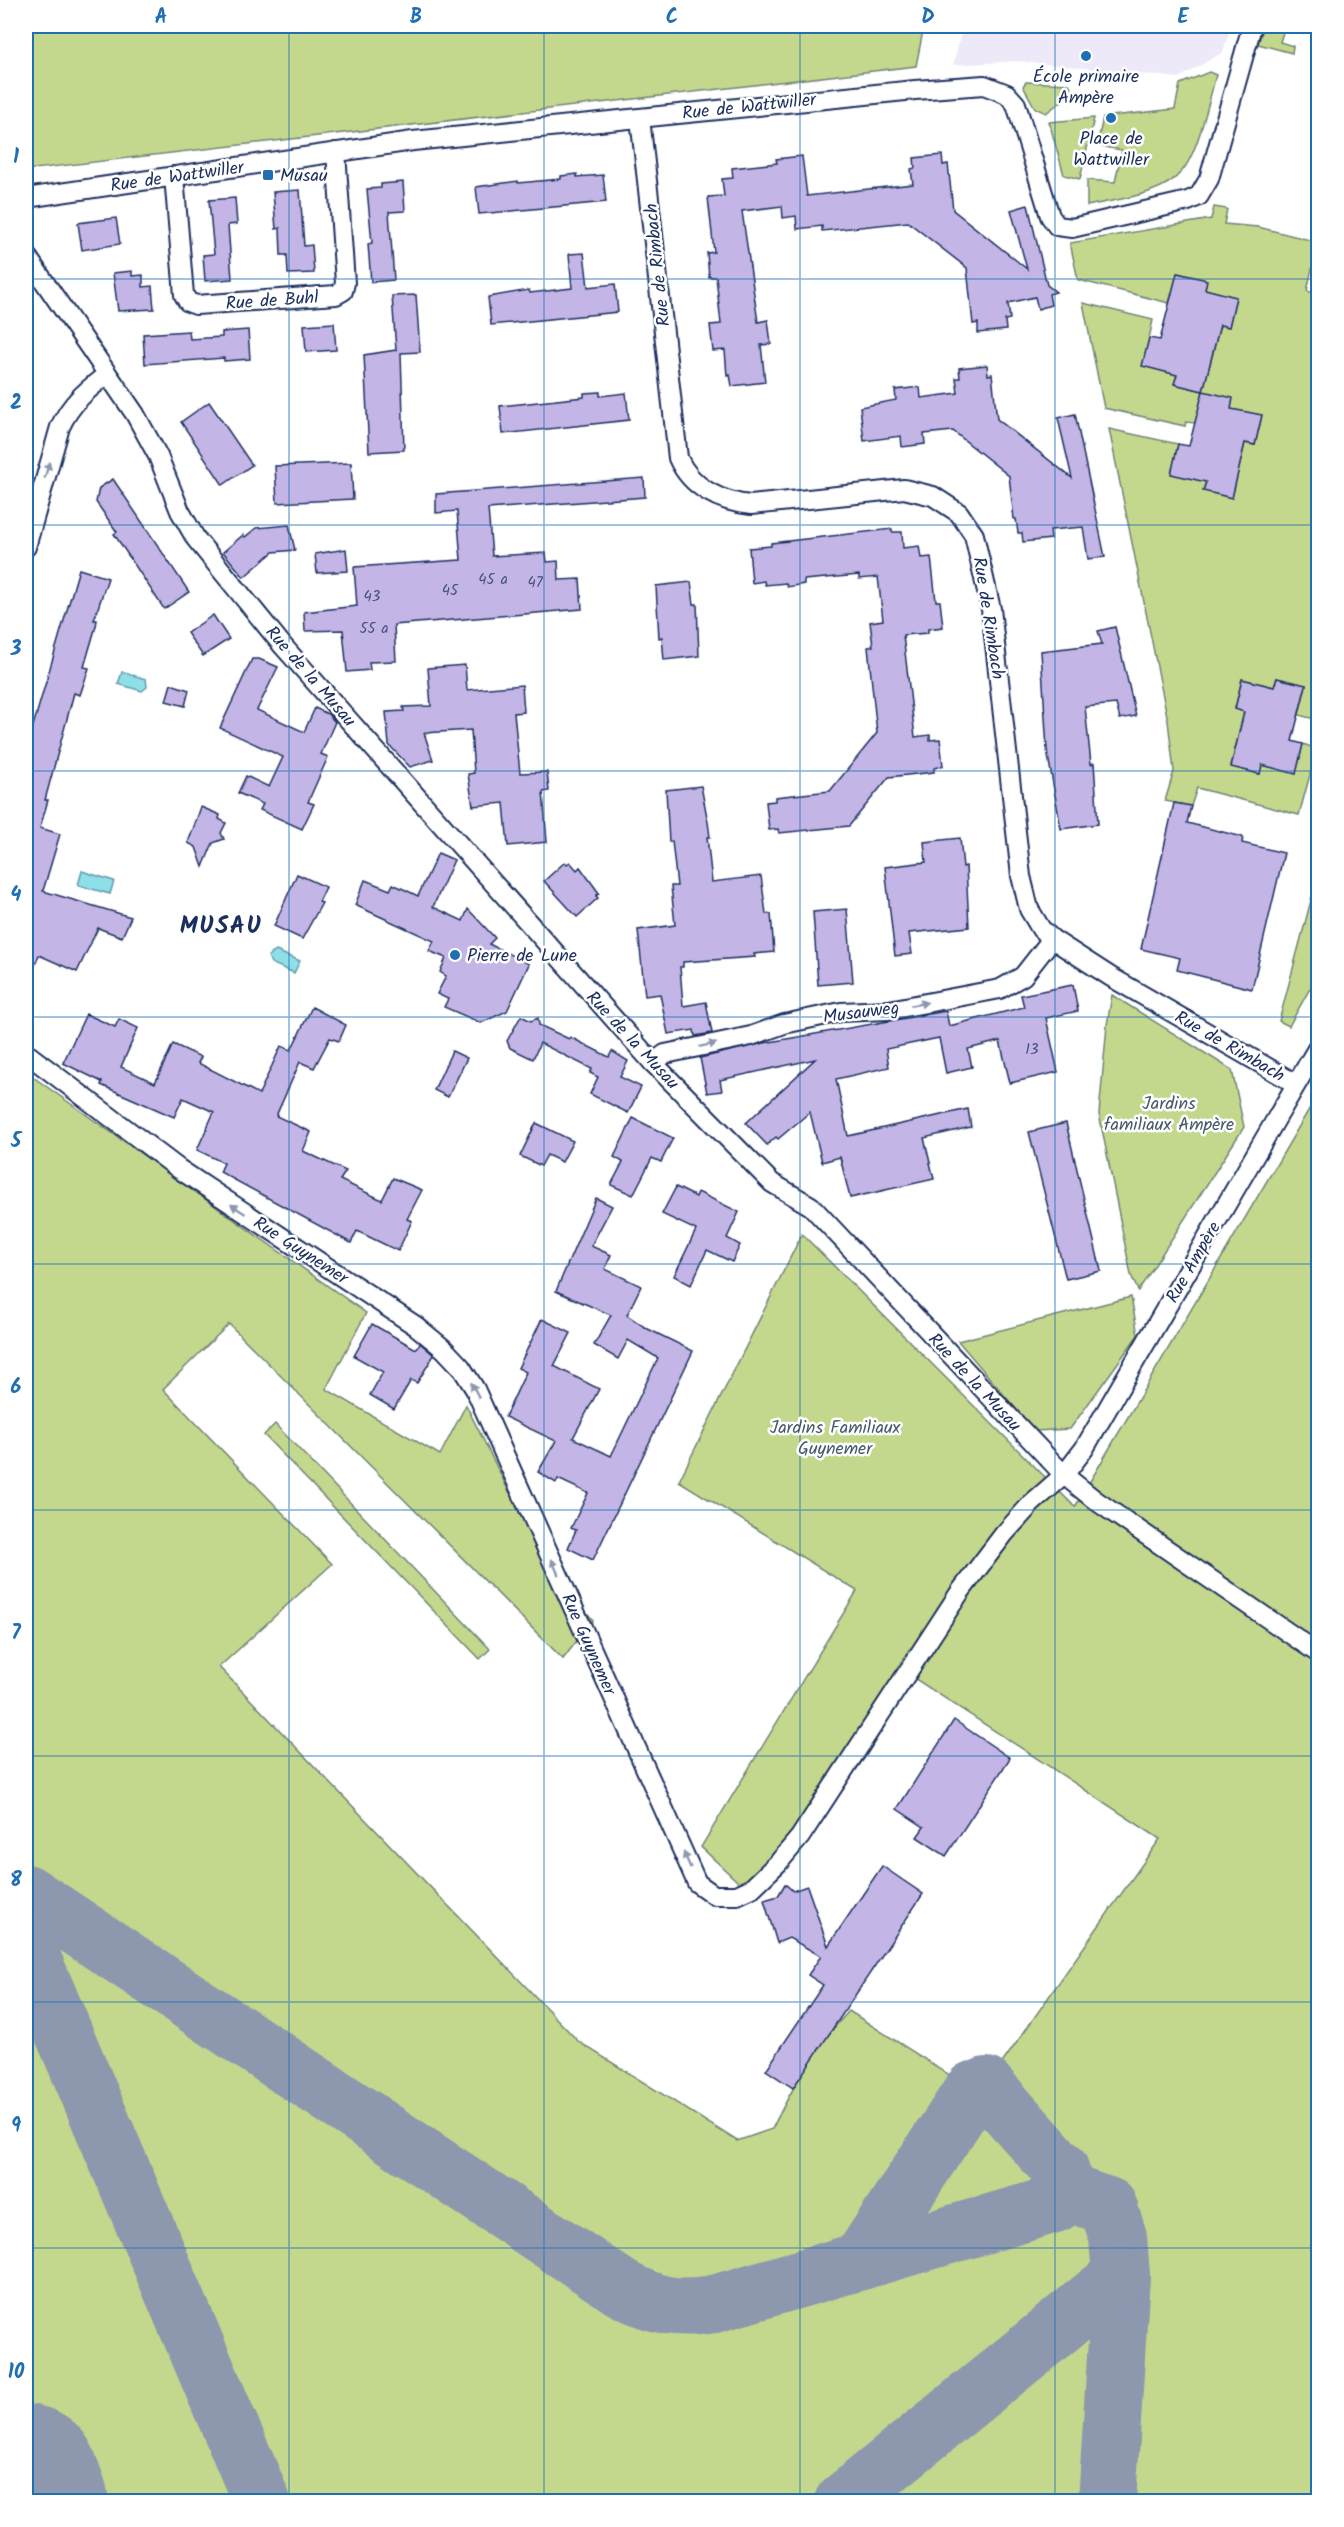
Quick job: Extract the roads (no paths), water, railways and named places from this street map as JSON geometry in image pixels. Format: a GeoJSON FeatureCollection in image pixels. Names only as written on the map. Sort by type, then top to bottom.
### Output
{"type":"FeatureCollection","features":[{"type":"Feature","properties":{"kind":"street","name":"Rue de Wattwiller"},"geometry":{"type":"LineString","coordinates":[[26,198],[413,141],[915,90],[994,87],[1007,94],[1016,104],[1050,216],[1057,226],[1072,228],[1199,196],[1209,179],[1252,26]]}},
{"type":"Feature","properties":{"kind":"street","name":"Rue de Rimbach"},"geometry":{"type":"LineString","coordinates":[[640,117],[678,458],[683,469],[716,498],[732,503],[751,506],[904,489],[933,496],[959,513],[974,536],[991,609],[1025,898],[1034,920],[1052,939],[1111,976],[1296,1084]]}},
{"type":"Feature","properties":{"kind":"street","name":"Rue de Buhl"},"geometry":{"type":"LineString","coordinates":[[174,176],[184,295],[188,302],[196,305],[336,295],[343,291],[345,283],[336,152]]}},
{"type":"Feature","properties":{"kind":"street","name":"Rue de la Musau"},"geometry":{"type":"LineString","coordinates":[[26,255],[87,342],[106,375],[135,414],[158,456],[180,511],[196,539],[283,646],[653,1063],[772,1183],[811,1206],[1064,1475],[1095,1500],[1318,1653]]}},
{"type":"Feature","properties":{"kind":"street"},"geometry":{"type":"LineString","coordinates":[[26,547],[60,427],[69,408],[106,375]]}},
{"type":"Feature","properties":{"kind":"street","name":"Musauweg"},"geometry":{"type":"LineString","coordinates":[[653,1063],[665,1054],[841,1012],[889,1010],[1000,989],[1023,976],[1052,939]]}},
{"type":"Feature","properties":{"kind":"street","name":"Rue Ampère"},"geometry":{"type":"LineString","coordinates":[[1064,1475],[1084,1449],[1318,1047]]}},
{"type":"Feature","properties":{"kind":"street","name":"Rue Guynemer"},"geometry":{"type":"LineString","coordinates":[[26,1053],[179,1169],[416,1326],[461,1367],[475,1389],[697,1883],[714,1895],[737,1895],[752,1888],[800,1837],[960,1592],[1004,1534],[1032,1503],[1064,1475]]}},
{"type":"Feature","properties":{"kind":"water"},"geometry":{"type":"Polygon","coordinates":[[[122,672],[146,679],[147,687],[142,691],[118,684],[122,672]]]}},
{"type":"Feature","properties":{"kind":"water"},"geometry":{"type":"Polygon","coordinates":[[[82,871],[114,881],[110,894],[78,885],[82,871]]]}},
{"type":"Feature","properties":{"kind":"water"},"geometry":{"type":"Polygon","coordinates":[[[276,951],[300,961],[294,973],[271,963],[268,956],[276,951]]]}},
{"type":"Feature","properties":{"kind":"place","name":"École primaire Ampère"},"geometry":{"type":"Point","coordinates":[1086,56]}},
{"type":"Feature","properties":{"kind":"place","name":"Place de Wattwiller"},"geometry":{"type":"Point","coordinates":[1111,118]}},
{"type":"Feature","properties":{"kind":"place","name":"Musau"},"geometry":{"type":"Point","coordinates":[268,175]}},
{"type":"Feature","properties":{"kind":"place","name":"Pierre de Lune"},"geometry":{"type":"Point","coordinates":[455,955]}},
{"type":"Feature","properties":{"kind":"district","name":"MUSAU"},"geometry":{"type":"Point","coordinates":[221,925]}},
{"type":"Feature","properties":{"kind":"park label","name":"Jardins familiaux Ampère"},"geometry":{"type":"Point","coordinates":[1169,1113]}},
{"type":"Feature","properties":{"kind":"park label","name":"Jardins Familiaux Guynemer"},"geometry":{"type":"Point","coordinates":[835,1437]}}]}
